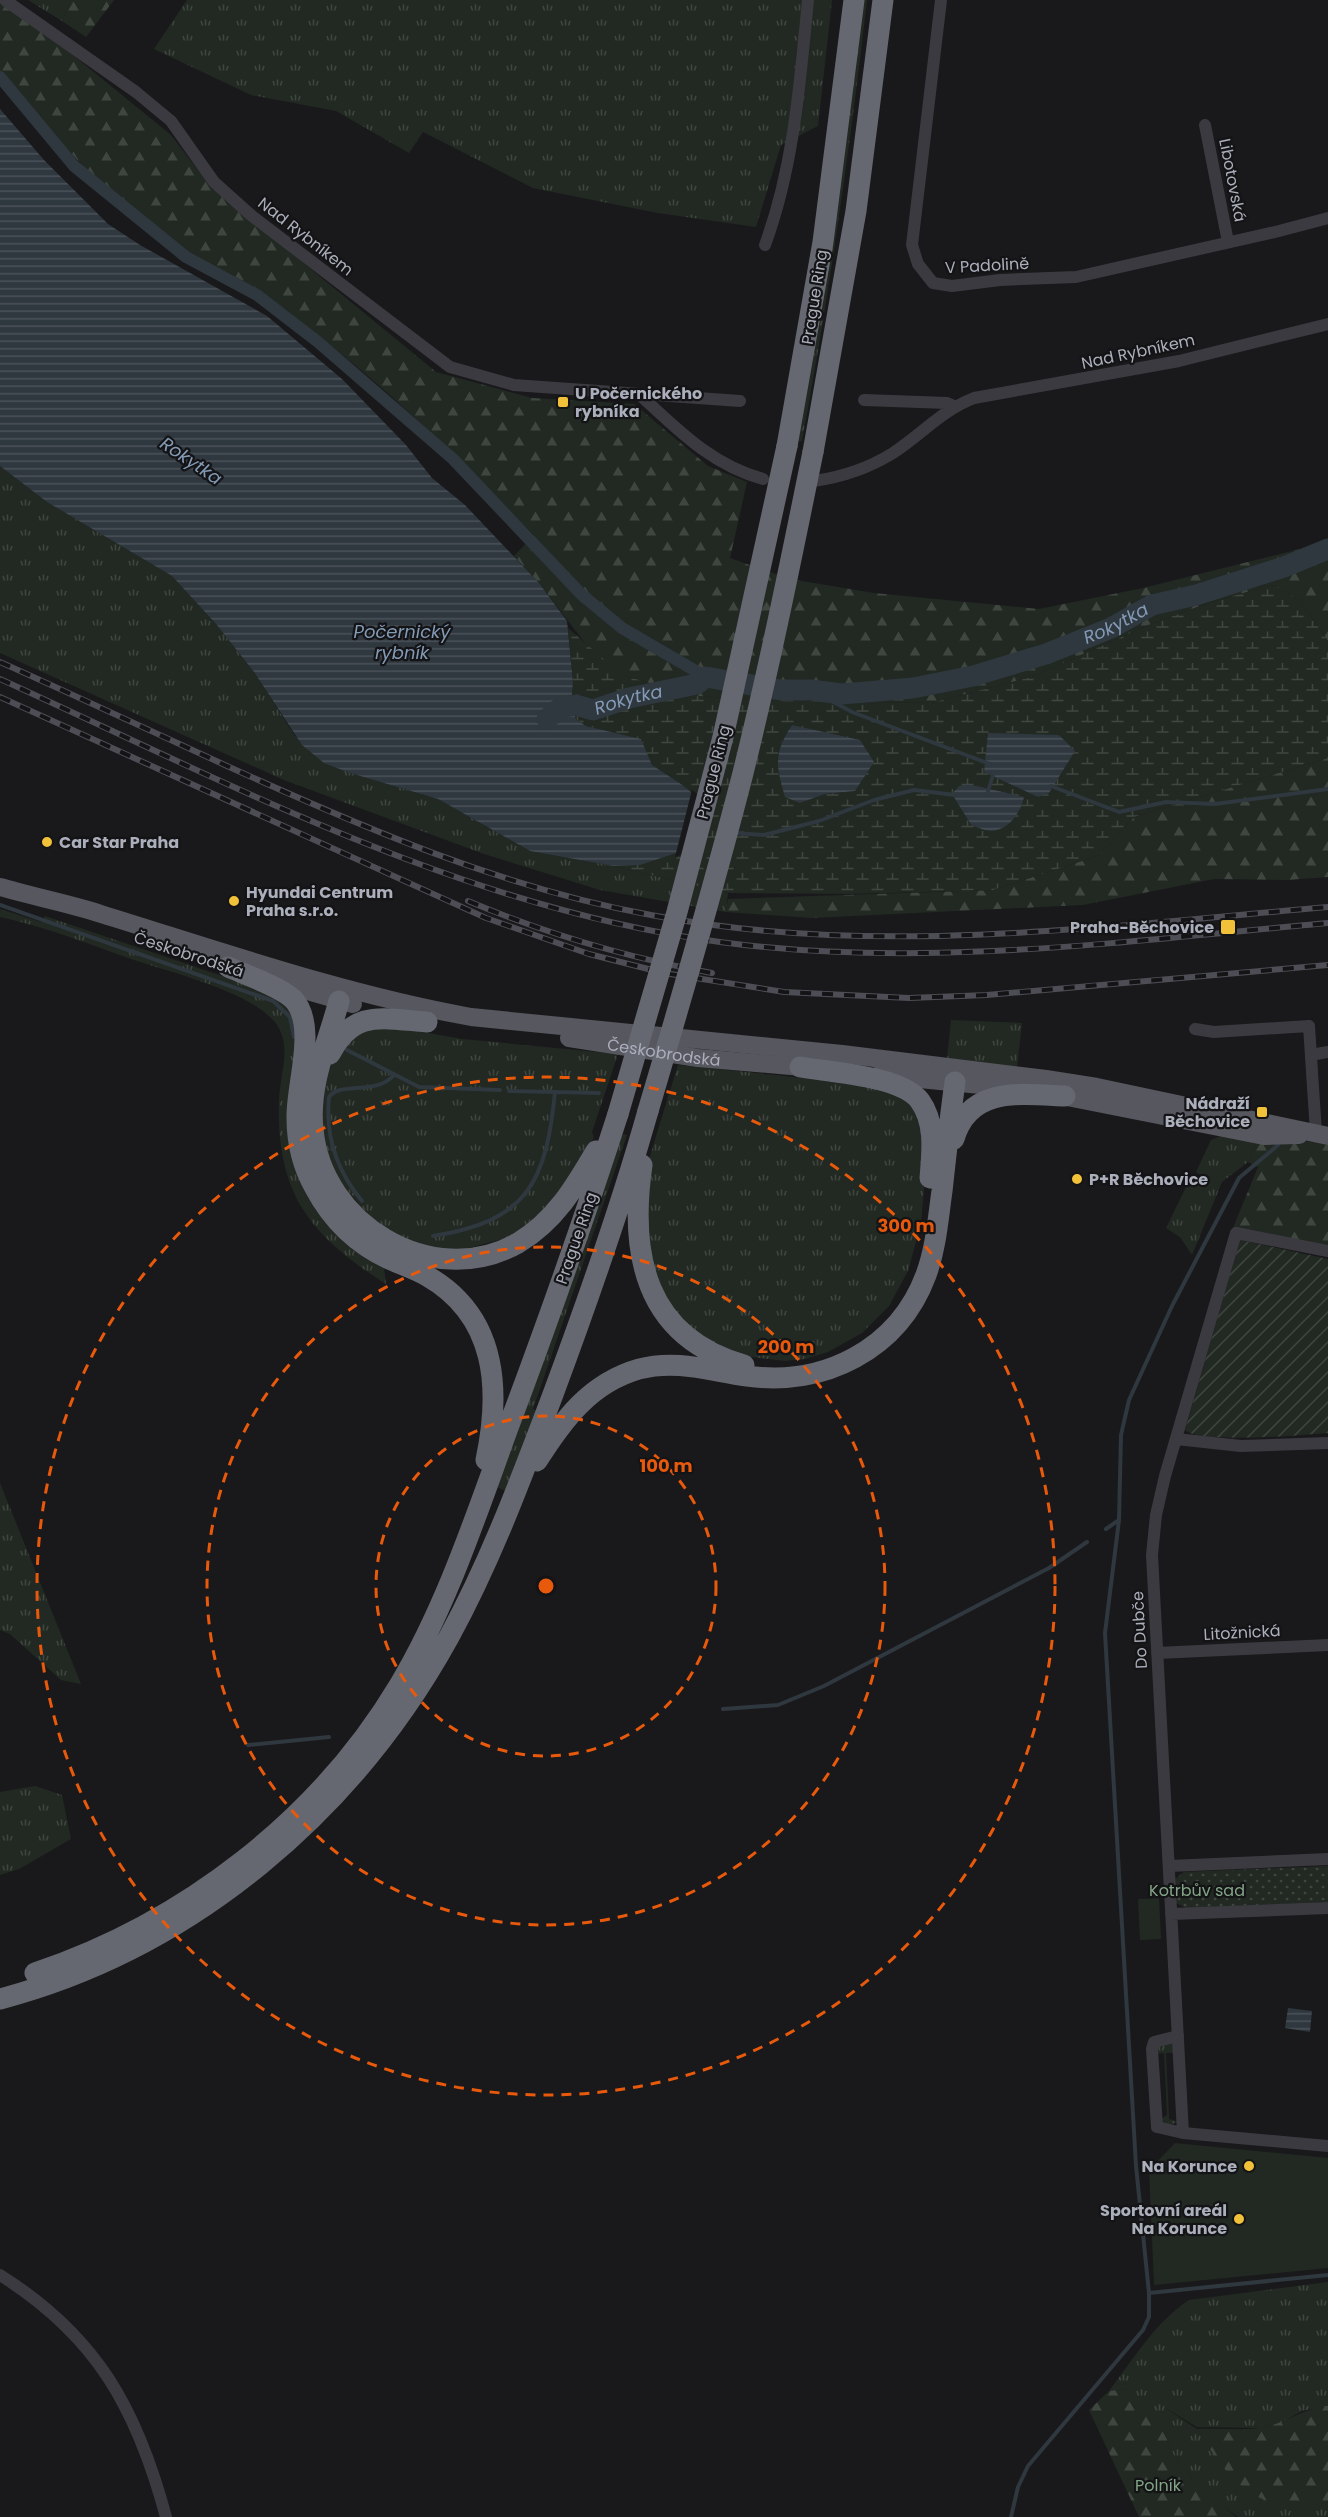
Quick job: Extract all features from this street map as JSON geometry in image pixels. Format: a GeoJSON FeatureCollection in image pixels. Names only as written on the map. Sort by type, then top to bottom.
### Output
{"type":"FeatureCollection","features":[{"type":"Feature","properties":{"kind":"highway","name":"Prague Ring"},"geometry":{"type":"LineString","coordinates":[[474,1520],[549,1319],[615,1122],[661,969],[720,748],[788,446],[823,242],[854,0]]}},
{"type":"Feature","properties":{"kind":"highway","name":"Prague Ring"},"geometry":{"type":"LineString","coordinates":[[513,1500],[581,1319],[644,1133],[648,1111],[704,921],[742,776],[813,452],[856,211],[883,0]]}},
{"type":"Feature","properties":{"kind":"highway"},"geometry":{"type":"LineString","coordinates":[[151,1930],[260,1847],[304,1806],[345,1761],[382,1713],[417,1653],[438,1610],[474,1520],[494,1408],[492,1373],[480,1331],[463,1305],[427,1276],[376,1252],[351,1234],[321,1199],[307,1171],[299,1141],[297,1116],[305,1038],[302,1013],[287,995],[228,967]]}},
{"type":"Feature","properties":{"kind":"highway"},"geometry":{"type":"LineString","coordinates":[[334,993],[312,1099],[313,1129],[319,1159],[333,1190],[344,1206],[363,1225],[395,1246],[417,1254],[464,1258],[488,1254],[516,1244],[541,1227],[566,1200],[615,1122]]}},
{"type":"Feature","properties":{"kind":"highway"},"geometry":{"type":"LineString","coordinates":[[297,1116],[334,993]]}},
{"type":"Feature","properties":{"kind":"highway"},"geometry":{"type":"LineString","coordinates":[[312,1099],[330,1052],[352,1025],[375,1018],[427,1022]]}},
{"type":"Feature","properties":{"kind":"highway"},"geometry":{"type":"LineString","coordinates":[[800,1067],[891,1084],[908,1091],[920,1101],[927,1116],[932,1143],[925,1241]]}},
{"type":"Feature","properties":{"kind":"highway"},"geometry":{"type":"LineString","coordinates":[[0,1999],[69,1977],[151,1930],[205,1906],[278,1851],[322,1809],[363,1763],[444,1647],[513,1500],[570,1413],[588,1395],[625,1374],[651,1367],[681,1364],[756,1377],[799,1377],[832,1370],[870,1349],[903,1317],[922,1286],[934,1247],[942,1186],[950,1075]]}},
{"type":"Feature","properties":{"kind":"highway"},"geometry":{"type":"LineString","coordinates":[[644,1133],[637,1230],[641,1260],[650,1289],[673,1324],[693,1341],[726,1359],[757,1367],[796,1368],[825,1361],[851,1350],[879,1328],[897,1308],[914,1278],[925,1241],[950,1075]]}},
{"type":"Feature","properties":{"kind":"highway"},"geometry":{"type":"LineString","coordinates":[[942,1186],[957,1128],[972,1107],[1006,1095],[1065,1096]]}},
{"type":"Feature","properties":{"kind":"highway"},"geometry":{"type":"LineString","coordinates":[[0,1984],[124,1945]]}},
{"type":"Feature","properties":{"kind":"main road","name":"Českobrodská"},"geometry":{"type":"LineString","coordinates":[[0,886],[98,913],[427,1022],[581,1040],[698,1058],[1096,1087],[1322,1135]]}},
{"type":"Feature","properties":{"kind":"main road","name":"Českobrodská"},"geometry":{"type":"LineString","coordinates":[[27,895],[93,923],[228,967],[334,993],[471,1017],[842,1054],[1264,1136],[1322,1135]]}},
{"type":"Feature","properties":{"kind":"street","name":"Nad Rybníkem"},"geometry":{"type":"LineString","coordinates":[[5,0],[136,92],[171,121],[221,189],[261,223],[450,367],[514,385],[740,401]]}},
{"type":"Feature","properties":{"kind":"street"},"geometry":{"type":"LineString","coordinates":[[765,245],[782,192],[797,112],[808,0]]}},
{"type":"Feature","properties":{"kind":"street","name":"V Padolině"},"geometry":{"type":"LineString","coordinates":[[941,0],[912,245],[918,264],[933,283],[952,286],[1000,280],[1076,277],[1328,218]]}},
{"type":"Feature","properties":{"kind":"street","name":"Libotovská"},"geometry":{"type":"LineString","coordinates":[[1206,124],[1228,242]]}},
{"type":"Feature","properties":{"kind":"street","name":"Nad Rybníkem"},"geometry":{"type":"LineString","coordinates":[[814,481],[858,470],[883,458],[954,406],[996,393],[1110,375],[1179,361],[1328,324]]}},
{"type":"Feature","properties":{"kind":"street"},"geometry":{"type":"LineString","coordinates":[[639,394],[683,435],[713,458],[728,468],[763,479]]}},
{"type":"Feature","properties":{"kind":"street","name":"Nad Rybníkem"},"geometry":{"type":"LineString","coordinates":[[864,400],[947,403],[954,406]]}},
{"type":"Feature","properties":{"kind":"street"},"geometry":{"type":"LineString","coordinates":[[920,402],[928,424]]}},
{"type":"Feature","properties":{"kind":"street"},"geometry":{"type":"LineString","coordinates":[[1195,1029],[1214,1032],[1309,1026],[1322,1135]]}},
{"type":"Feature","properties":{"kind":"street"},"geometry":{"type":"LineString","coordinates":[[1311,1055],[1328,1052]]}},
{"type":"Feature","properties":{"kind":"street","name":"Do Dubče"},"geometry":{"type":"LineString","coordinates":[[1183,2133],[1152,1555],[1153,1535],[1165,1476],[1236,1233],[1328,1251]]}},
{"type":"Feature","properties":{"kind":"street"},"geometry":{"type":"LineString","coordinates":[[1176,1439],[1240,1446],[1328,1443]]}},
{"type":"Feature","properties":{"kind":"street","name":"Litožnická"},"geometry":{"type":"LineString","coordinates":[[1157,1653],[1328,1645]]}},
{"type":"Feature","properties":{"kind":"street"},"geometry":{"type":"LineString","coordinates":[[1168,1866],[1328,1859]]}},
{"type":"Feature","properties":{"kind":"street"},"geometry":{"type":"LineString","coordinates":[[1171,1914],[1328,1908]]}},
{"type":"Feature","properties":{"kind":"street"},"geometry":{"type":"LineString","coordinates":[[1178,2036],[1154,2042],[1152,2049],[1157,2127],[1183,2133],[1328,2146]]}},
{"type":"Feature","properties":{"kind":"street"},"geometry":{"type":"LineString","coordinates":[[0,2275],[54,2315],[87,2348],[112,2381],[141,2436],[166,2517]]}},
{"type":"Feature","properties":{"kind":"green space"},"geometry":{"type":"Polygon","coordinates":[[[28,0],[71,0],[62,21],[28,0]]]}},
{"type":"Feature","properties":{"kind":"green space"},"geometry":{"type":"Polygon","coordinates":[[[71,0],[114,0],[86,37],[62,21],[71,0]]]}},
{"type":"Feature","properties":{"kind":"green space"},"geometry":{"type":"Polygon","coordinates":[[[187,0],[832,0],[818,126],[781,145],[756,227],[658,213],[533,188],[423,132],[409,153],[336,111],[251,95],[154,49],[187,0]]]}},
{"type":"Feature","properties":{"kind":"green space"},"geometry":{"type":"Polygon","coordinates":[[[862,0],[867,0],[838,221],[802,441],[798,441],[862,0]]]}},
{"type":"Feature","properties":{"kind":"green space"},"geometry":{"type":"Polygon","coordinates":[[[0,4],[25,17],[41,29],[171,135],[211,187],[436,372],[532,398],[634,404],[708,466],[747,482],[730,558],[790,579],[874,593],[1039,609],[1143,588],[1328,542],[1328,641],[1300,600],[1273,585],[1211,602],[1146,626],[1032,677],[931,703],[767,700],[694,696],[622,675],[588,647],[539,583],[514,556],[534,535],[455,456],[373,380],[285,310],[238,278],[204,262],[186,257],[174,240],[100,184],[8,86],[0,77],[0,4]]]}},
{"type":"Feature","properties":{"kind":"green space"},"geometry":{"type":"Polygon","coordinates":[[[0,466],[47,502],[172,576],[216,624],[254,672],[295,736],[350,773],[438,799],[530,851],[613,866],[728,893],[726,912],[600,890],[484,854],[284,780],[0,653],[0,466]]]}},
{"type":"Feature","properties":{"kind":"green space"},"geometry":{"type":"Polygon","coordinates":[[[1273,585],[1300,600],[1328,641],[1328,758],[1134,817],[1100,855],[993,890],[850,894],[728,893],[613,866],[640,865],[681,784],[651,765],[641,739],[586,726],[576,719],[571,705],[573,682],[568,628],[622,675],[694,696],[767,700],[931,703],[1032,677],[1146,626],[1211,602],[1273,585]],[[792,725],[780,748],[778,766],[800,803],[825,794],[855,791],[792,725]]]}},
{"type":"Feature","properties":{"kind":"green space"},"geometry":{"type":"Polygon","coordinates":[[[1328,758],[1328,877],[1287,880],[1214,879],[1083,905],[812,918],[726,912],[728,899],[993,890],[1100,855],[1134,817],[1328,758]]]}},
{"type":"Feature","properties":{"kind":"green space"},"geometry":{"type":"Polygon","coordinates":[[[0,909],[41,922],[45,916],[263,990],[289,1005],[298,1026],[287,1111],[290,1147],[299,1180],[312,1203],[384,1268],[386,1284],[359,1266],[318,1229],[303,1209],[291,1187],[284,1162],[280,1133],[279,1100],[284,1043],[277,1025],[266,1014],[251,1003],[190,977],[51,931],[0,917],[0,909]]]}},
{"type":"Feature","properties":{"kind":"green space"},"geometry":{"type":"Polygon","coordinates":[[[951,1020],[1022,1023],[1017,1068],[947,1059],[951,1020]]]}},
{"type":"Feature","properties":{"kind":"green space"},"geometry":{"type":"Polygon","coordinates":[[[378,1024],[462,1039],[618,1054],[592,1132],[594,1137],[578,1169],[548,1211],[510,1237],[465,1249],[443,1249],[418,1245],[376,1224],[335,1176],[322,1135],[321,1109],[327,1076],[344,1041],[378,1024]]]}},
{"type":"Feature","properties":{"kind":"green space"},"geometry":{"type":"Polygon","coordinates":[[[678,1065],[863,1084],[901,1095],[918,1110],[926,1166],[921,1223],[908,1271],[889,1306],[862,1333],[828,1352],[805,1359],[785,1361],[743,1356],[722,1349],[685,1325],[652,1277],[644,1175],[678,1065]]]}},
{"type":"Feature","properties":{"kind":"green space"},"geometry":{"type":"Polygon","coordinates":[[[622,1134],[627,1135],[533,1409],[540,1412],[508,1492],[495,1486],[622,1134]]]}},
{"type":"Feature","properties":{"kind":"green space"},"geometry":{"type":"Polygon","coordinates":[[[1224,1135],[1257,1140],[1248,1162],[1222,1182],[1192,1255],[1180,1237],[1166,1228],[1187,1185],[1206,1178],[1196,1172],[1211,1140],[1224,1135]]]}},
{"type":"Feature","properties":{"kind":"green space"},"geometry":{"type":"Polygon","coordinates":[[[1257,1140],[1299,1140],[1328,1145],[1328,1246],[1233,1228],[1258,1167],[1248,1162],[1257,1140]]]}},
{"type":"Feature","properties":{"kind":"green space"},"geometry":{"type":"Polygon","coordinates":[[[1240,1240],[1328,1259],[1328,1433],[1230,1438],[1210,1437],[1185,1430],[1240,1240]]]}},
{"type":"Feature","properties":{"kind":"green space"},"geometry":{"type":"Polygon","coordinates":[[[0,1483],[81,1684],[61,1680],[10,1634],[0,1630],[0,1483]]]}},
{"type":"Feature","properties":{"kind":"green space"},"geometry":{"type":"Polygon","coordinates":[[[35,1786],[62,1795],[71,1839],[19,1869],[0,1875],[0,1792],[35,1786]]]}},
{"type":"Feature","properties":{"kind":"green space","name":"Kotrbův sad"},"geometry":{"type":"Polygon","coordinates":[[[1328,1866],[1328,1902],[1186,1908],[1176,1903],[1175,1879],[1184,1872],[1328,1866]]]}},
{"type":"Feature","properties":{"kind":"green space"},"geometry":{"type":"Polygon","coordinates":[[[1159,1898],[1161,1939],[1140,1940],[1138,1899],[1159,1898]]]}},
{"type":"Feature","properties":{"kind":"green space"},"geometry":{"type":"Polygon","coordinates":[[[1173,2043],[1176,2053],[1166,2053],[1169,2119],[1179,2122],[1165,2126],[1161,2119],[1167,2115],[1164,2053],[1155,2054],[1157,2046],[1173,2043]]]}},
{"type":"Feature","properties":{"kind":"green space","name":"Sportovní areál Na Korunce"},"geometry":{"type":"Polygon","coordinates":[[[1175,2143],[1328,2158],[1328,2268],[1154,2285],[1149,2170],[1175,2143]]]}},
{"type":"Feature","properties":{"kind":"green space"},"geometry":{"type":"Polygon","coordinates":[[[1328,2282],[1328,2406],[1302,2411],[1282,2422],[1262,2428],[1197,2427],[1162,2406],[1197,2429],[1224,2468],[1256,2495],[1268,2501],[1328,2507],[1328,2517],[1238,2517],[1217,2502],[1192,2479],[1173,2454],[1164,2432],[1125,2389],[1109,2391],[1155,2330],[1189,2300],[1328,2282]]]}},
{"type":"Feature","properties":{"kind":"green space","name":"Polník"},"geometry":{"type":"Polygon","coordinates":[[[1125,2389],[1152,2412],[1173,2454],[1192,2479],[1236,2517],[1139,2517],[1089,2410],[1109,2391],[1125,2389]]]}},
{"type":"Feature","properties":{"kind":"green space"},"geometry":{"type":"Polygon","coordinates":[[[1328,2406],[1328,2507],[1282,2504],[1256,2496],[1226,2471],[1197,2429],[1265,2427],[1328,2406]]]}},
{"type":"Feature","properties":{"kind":"water","name":"Počernický rybník"},"geometry":{"type":"Polygon","coordinates":[[[0,109],[44,160],[108,224],[140,245],[267,316],[342,379],[406,445],[432,478],[465,505],[539,583],[567,621],[573,682],[571,705],[576,719],[586,726],[641,739],[652,765],[698,798],[688,849],[640,865],[613,866],[530,851],[438,799],[324,763],[302,745],[254,672],[216,624],[172,576],[47,502],[0,466],[0,109]]]}},
{"type":"Feature","properties":{"kind":"water"},"geometry":{"type":"Polygon","coordinates":[[[792,725],[860,740],[874,762],[855,791],[825,794],[800,803],[785,797],[778,760],[782,744],[792,725]]]}},
{"type":"Feature","properties":{"kind":"water"},"geometry":{"type":"Polygon","coordinates":[[[988,733],[1059,735],[1075,751],[1049,793],[1038,797],[984,772],[988,733]]]}},
{"type":"Feature","properties":{"kind":"water"},"geometry":{"type":"Polygon","coordinates":[[[968,784],[1024,797],[1017,814],[1009,824],[997,830],[986,830],[972,826],[952,794],[959,786],[968,784]]]}},
{"type":"Feature","properties":{"kind":"water"},"geometry":{"type":"Polygon","coordinates":[[[1288,2008],[1312,2011],[1310,2032],[1285,2028],[1288,2008]]]}},
{"type":"Feature","properties":{"kind":"pier"},"geometry":{"type":"Polygon","coordinates":[[[692,790],[700,796],[689,852],[675,857],[692,790]]]}},
{"type":"Feature","properties":{"kind":"waterway"},"geometry":{"type":"LineString","coordinates":[[0,77],[74,166],[186,257],[257,295],[318,342],[453,459],[582,595],[622,628],[706,677]]}},
{"type":"Feature","properties":{"kind":"waterway","name":"Rokytka"},"geometry":{"type":"LineString","coordinates":[[547,719],[560,708],[576,705],[593,710],[629,698],[697,684],[706,677],[780,690],[811,690],[842,694],[913,688],[973,676],[1046,654],[1111,628],[1152,605],[1196,595],[1284,567],[1328,549]]}},
{"type":"Feature","properties":{"kind":"waterway"},"geometry":{"type":"LineString","coordinates":[[811,690],[852,712],[990,764]]}},
{"type":"Feature","properties":{"kind":"waterway"},"geometry":{"type":"LineString","coordinates":[[988,791],[994,772]]}},
{"type":"Feature","properties":{"kind":"waterway"},"geometry":{"type":"LineString","coordinates":[[1051,786],[1119,812],[1166,802],[1215,804],[1328,789]]}},
{"type":"Feature","properties":{"kind":"waterway"},"geometry":{"type":"LineString","coordinates":[[736,833],[764,835],[819,821],[874,800],[914,790],[955,795]]}},
{"type":"Feature","properties":{"kind":"waterway"},"geometry":{"type":"LineString","coordinates":[[0,905],[273,1001],[290,1017],[294,1037]]}},
{"type":"Feature","properties":{"kind":"waterway"},"geometry":{"type":"LineString","coordinates":[[347,1050],[419,1087],[500,1090]]}},
{"type":"Feature","properties":{"kind":"waterway"},"geometry":{"type":"LineString","coordinates":[[362,1201],[346,1178],[335,1153],[329,1126],[329,1097],[341,1090],[378,1085],[394,1075]]}},
{"type":"Feature","properties":{"kind":"waterway"},"geometry":{"type":"LineString","coordinates":[[509,1091],[599,1093]]}},
{"type":"Feature","properties":{"kind":"waterway"},"geometry":{"type":"LineString","coordinates":[[433,1236],[491,1220],[511,1208],[526,1192],[546,1150],[555,1092]]}},
{"type":"Feature","properties":{"kind":"waterway"},"geometry":{"type":"LineString","coordinates":[[1011,2517],[1018,2487],[1028,2466],[1143,2330],[1149,2317],[1149,2293],[1136,2166],[1105,1633],[1119,1520],[1121,1435],[1129,1400],[1172,1306],[1239,1178],[1278,1145]]}},
{"type":"Feature","properties":{"kind":"waterway"},"geometry":{"type":"LineString","coordinates":[[1106,1529],[1119,1520]]}},
{"type":"Feature","properties":{"kind":"waterway"},"geometry":{"type":"LineString","coordinates":[[723,1709],[778,1705],[824,1686],[1049,1568],[1087,1542]]}},
{"type":"Feature","properties":{"kind":"waterway"},"geometry":{"type":"LineString","coordinates":[[248,1745],[329,1737]]}},
{"type":"Feature","properties":{"kind":"waterway"},"geometry":{"type":"LineString","coordinates":[[1149,2293],[1328,2275]]}},
{"type":"Feature","properties":{"kind":"railway"},"geometry":{"type":"LineString","coordinates":[[0,662],[330,812],[435,854],[542,889],[651,915],[735,928],[819,935],[904,936],[1074,929],[1328,907]]}},
{"type":"Feature","properties":{"kind":"railway"},"geometry":{"type":"LineString","coordinates":[[0,679],[262,800],[351,838],[441,872],[532,901],[625,925],[720,942],[796,950],[948,953],[1100,944],[1328,923]]}},
{"type":"Feature","properties":{"kind":"railway"},"geometry":{"type":"LineString","coordinates":[[0,697],[486,918],[589,954],[664,973],[784,992],[909,998],[987,995],[1328,965]]}},
{"type":"Feature","properties":{"kind":"railway"},"geometry":{"type":"LineString","coordinates":[[468,901],[588,944],[712,973]]}},
{"type":"Feature","properties":{"kind":"place","name":"U Počernického rybníka"},"geometry":{"type":"Point","coordinates":[563,402]}},
{"type":"Feature","properties":{"kind":"place","name":"Car Star Praha"},"geometry":{"type":"Point","coordinates":[47,842]}},
{"type":"Feature","properties":{"kind":"place","name":"Hyundai Centrum Praha s.r.o."},"geometry":{"type":"Point","coordinates":[234,901]}},
{"type":"Feature","properties":{"kind":"place","name":"Praha-Běchovice"},"geometry":{"type":"Point","coordinates":[1228,927]}},
{"type":"Feature","properties":{"kind":"place","name":"Nádraží Běchovice"},"geometry":{"type":"Point","coordinates":[1262,1112]}},
{"type":"Feature","properties":{"kind":"place","name":"P+R Běchovice"},"geometry":{"type":"Point","coordinates":[1077,1179]}},
{"type":"Feature","properties":{"kind":"place","name":"Na Korunce"},"geometry":{"type":"Point","coordinates":[1249,2166]}},
{"type":"Feature","properties":{"kind":"place","name":"Sportovní areál Na Korunce"},"geometry":{"type":"Point","coordinates":[1239,2219]}}]}
